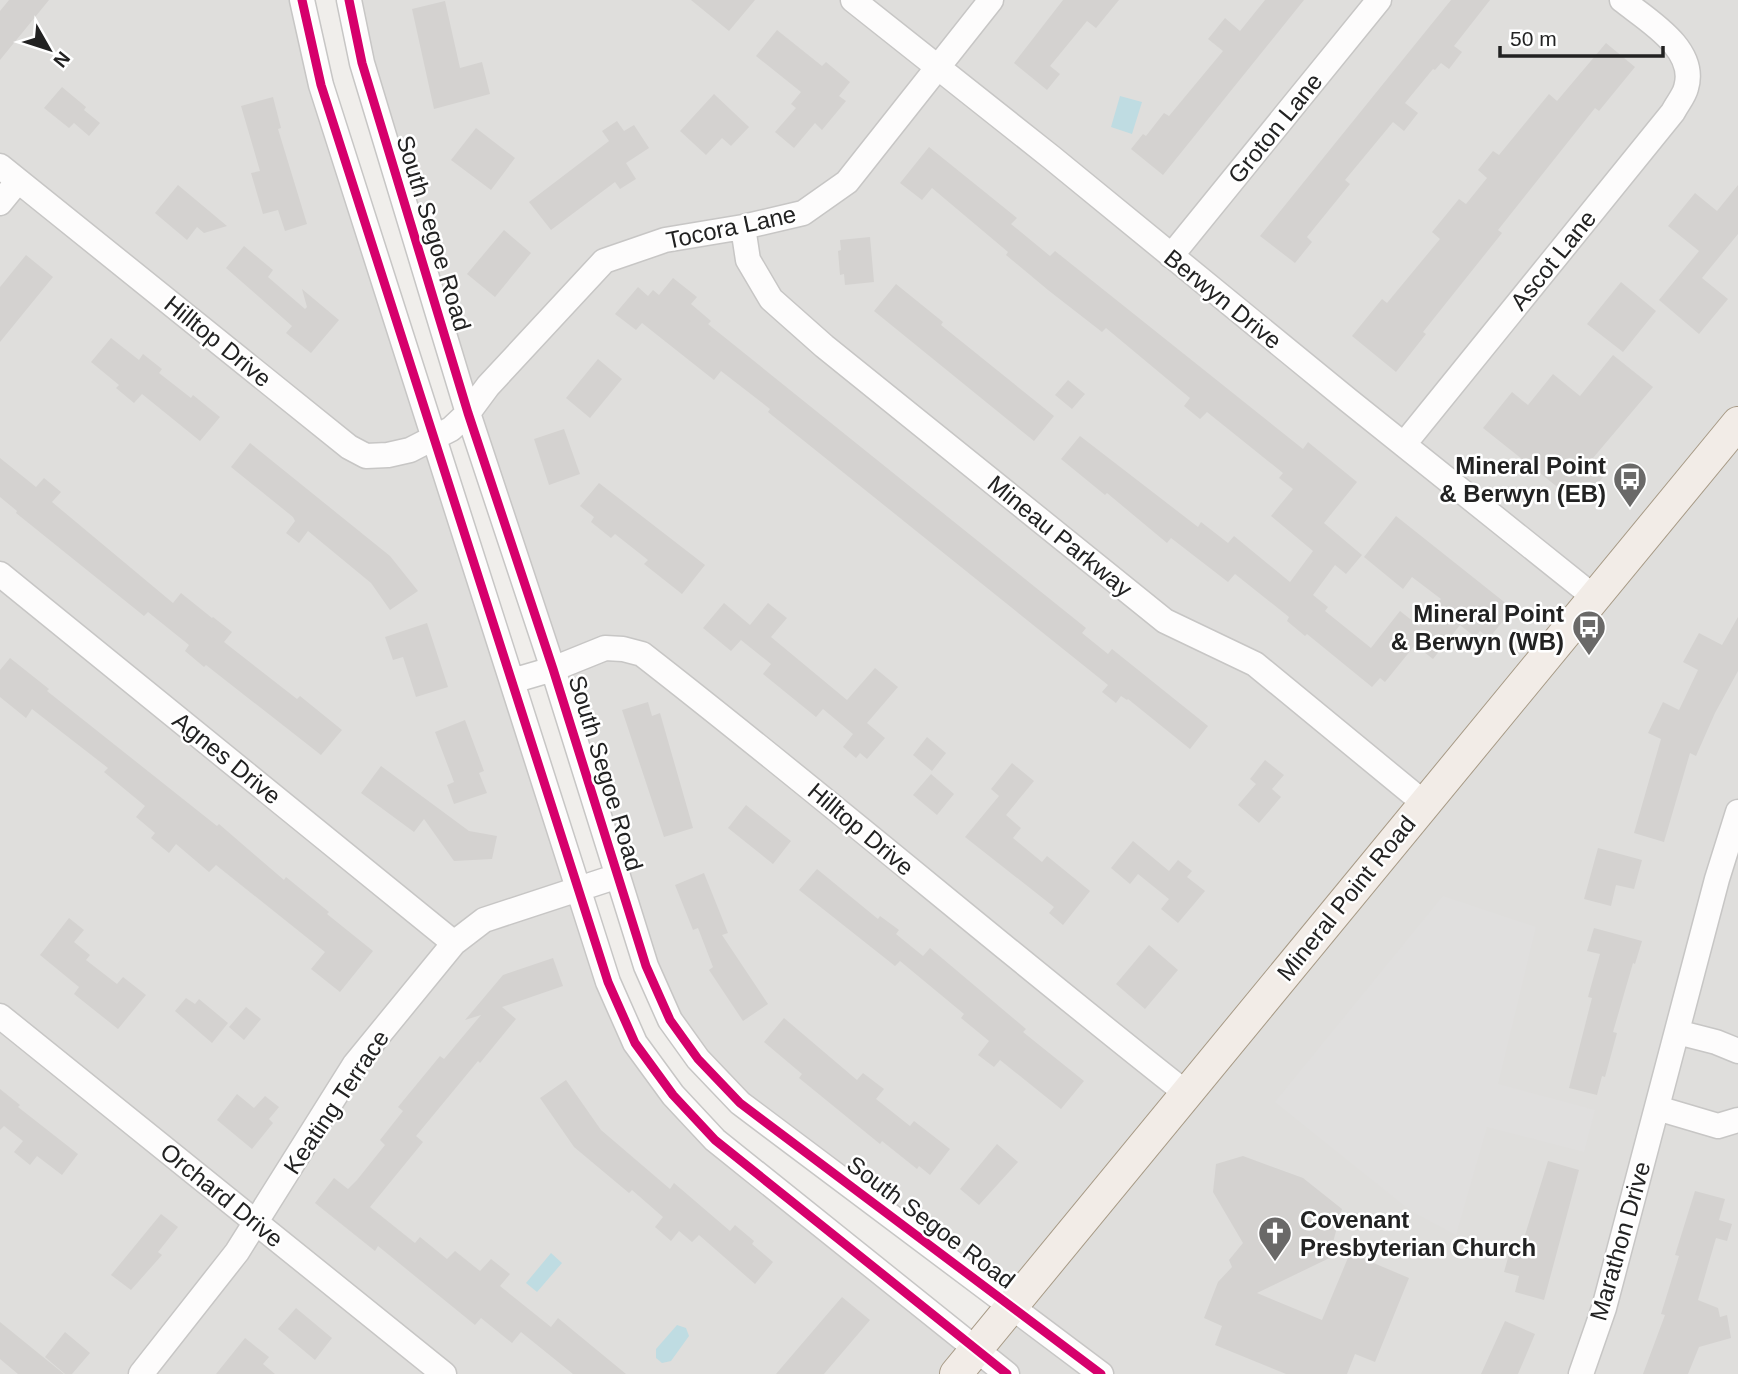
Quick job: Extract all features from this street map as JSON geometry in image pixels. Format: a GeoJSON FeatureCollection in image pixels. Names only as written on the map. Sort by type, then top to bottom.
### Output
{"type":"FeatureCollection","features":[{"type":"Feature","properties":{"kind":"main road","name":"Mineral Point Road"},"geometry":{"type":"LineString","coordinates":[[966,1362],[1738,423]]}},
{"type":"Feature","properties":{"kind":"street","name":"South Segoe Road"},"geometry":{"type":"LineString","coordinates":[[302,0],[321,85],[451,427],[552,669],[646,966],[670,1020],[698,1059],[740,1103],[1101,1374]]}},
{"type":"Feature","properties":{"kind":"street","name":"South Segoe Road"},"geometry":{"type":"LineString","coordinates":[[349,0],[512,681],[608,982],[635,1043],[673,1095],[715,1140],[966,1362],[1007,1374]]}},
{"type":"Feature","properties":{"kind":"street","name":"Berwyn Drive"},"geometry":{"type":"LineString","coordinates":[[853,0],[1594,597]]}},
{"type":"Feature","properties":{"kind":"street","name":"Tocora Lane"},"geometry":{"type":"LineString","coordinates":[[451,427],[604,261],[665,240],[743,227],[803,213],[847,182],[991,0]]}},
{"type":"Feature","properties":{"kind":"street","name":"Groton Lane"},"geometry":{"type":"LineString","coordinates":[[1171,256],[1379,0]]}},
{"type":"Feature","properties":{"kind":"street","name":"Ascot Lane"},"geometry":{"type":"LineString","coordinates":[[1405,443],[1672,111],[1686,88],[1688,71],[1681,52],[1622,0]]}},
{"type":"Feature","properties":{"kind":"street","name":"Hilltop Drive"},"geometry":{"type":"LineString","coordinates":[[9,174],[349,447],[366,456],[388,455],[410,450],[451,427]]}},
{"type":"Feature","properties":{"kind":"street"},"geometry":{"type":"LineString","coordinates":[[0,203],[9,174]]}},
{"type":"Feature","properties":{"kind":"street","name":"Mineau Parkway"},"geometry":{"type":"LineString","coordinates":[[743,227],[748,260],[771,299],[824,345],[1165,621],[1255,664],[1424,803]]}},
{"type":"Feature","properties":{"kind":"street","name":"Agnes Drive"},"geometry":{"type":"LineString","coordinates":[[0,574],[454,943]]}},
{"type":"Feature","properties":{"kind":"street","name":"Hilltop Drive"},"geometry":{"type":"LineString","coordinates":[[512,681],[605,648],[642,654],[840,810],[941,896],[1186,1093]]}},
{"type":"Feature","properties":{"kind":"street","name":"Marathon Drive"},"geometry":{"type":"LineString","coordinates":[[1581,1374],[1604,1308],[1717,879],[1738,812]]}},
{"type":"Feature","properties":{"kind":"street","name":"Keating Terrace"},"geometry":{"type":"LineString","coordinates":[[141,1374],[237,1252],[355,1064],[454,943],[484,920],[618,876]]}},
{"type":"Feature","properties":{"kind":"street","name":"Orchard Drive"},"geometry":{"type":"LineString","coordinates":[[0,1016],[444,1374]]}},
{"type":"Feature","properties":{"kind":"street"},"geometry":{"type":"LineString","coordinates":[[1677,1032],[1738,1051]]}},
{"type":"Feature","properties":{"kind":"street"},"geometry":{"type":"LineString","coordinates":[[1657,1108],[1718,1126],[1738,1120]]}},
{"type":"Feature","properties":{"kind":"shaded area"},"geometry":{"type":"Polygon","coordinates":[[[0,0],[302,0],[608,982],[673,1095],[975,1351],[1011,1307],[740,1103],[670,1020],[349,0],[1738,0],[1738,1374],[0,1374],[0,0]]]}},
{"type":"Feature","properties":{"kind":"shaded area"},"geometry":{"type":"Polygon","coordinates":[[[1443,896],[1536,927],[1498,1084],[1595,1110],[1584,1152],[1487,1127],[1456,1235],[1411,1211],[1275,1102],[1443,896]]]}},
{"type":"Feature","properties":{"kind":"water"},"geometry":{"type":"Polygon","coordinates":[[[1120,96],[1142,102],[1132,134],[1111,127],[1120,96]]]}},
{"type":"Feature","properties":{"kind":"water"},"geometry":{"type":"Polygon","coordinates":[[[551,1253],[562,1263],[537,1292],[526,1283],[551,1253]]]}},
{"type":"Feature","properties":{"kind":"water"},"geometry":{"type":"Polygon","coordinates":[[[677,1325],[686,1328],[689,1336],[671,1361],[662,1363],[656,1358],[656,1349],[677,1325]]]}},
{"type":"Feature","properties":{"kind":"building"},"geometry":{"type":"Polygon","coordinates":[[[9,0],[49,0],[0,60],[0,11],[9,0]]]}},
{"type":"Feature","properties":{"kind":"building"},"geometry":{"type":"Polygon","coordinates":[[[691,0],[755,0],[729,31],[691,0]]]}},
{"type":"Feature","properties":{"kind":"building"},"geometry":{"type":"Polygon","coordinates":[[[1063,0],[1119,0],[1096,28],[1087,21],[1050,66],[1060,74],[1047,90],[1014,63],[1063,0]]]}},
{"type":"Feature","properties":{"kind":"building"},"geometry":{"type":"Polygon","coordinates":[[[1265,0],[1304,0],[1163,175],[1131,149],[1143,134],[1146,136],[1164,113],[1169,116],[1223,51],[1208,39],[1225,18],[1240,31],[1265,0]]]}},
{"type":"Feature","properties":{"kind":"building"},"geometry":{"type":"Polygon","coordinates":[[[1451,0],[1490,0],[1454,46],[1462,52],[1449,69],[1441,63],[1433,69],[1405,103],[1418,113],[1404,131],[1393,122],[1345,180],[1350,184],[1307,237],[1312,242],[1295,263],[1260,236],[1451,0]]]}},
{"type":"Feature","properties":{"kind":"building"},"geometry":{"type":"Polygon","coordinates":[[[445,1],[460,68],[482,62],[490,94],[434,109],[412,9],[445,1]]]}},
{"type":"Feature","properties":{"kind":"building"},"geometry":{"type":"Polygon","coordinates":[[[777,30],[822,66],[826,62],[850,82],[839,96],[846,101],[822,130],[815,123],[794,148],[775,132],[796,108],[791,104],[801,92],[756,56],[777,30]]]}},
{"type":"Feature","properties":{"kind":"building"},"geometry":{"type":"Polygon","coordinates":[[[1606,43],[1635,67],[1599,111],[1595,108],[1498,230],[1502,233],[1423,332],[1426,334],[1396,372],[1352,336],[1382,299],[1387,303],[1440,239],[1432,232],[1459,199],[1466,204],[1487,178],[1478,170],[1493,151],[1499,155],[1549,94],[1557,101],[1606,43]]]}},
{"type":"Feature","properties":{"kind":"building"},"geometry":{"type":"Polygon","coordinates":[[[62,87],[100,123],[89,136],[74,123],[69,128],[44,108],[62,87]]]}},
{"type":"Feature","properties":{"kind":"building"},"geometry":{"type":"Polygon","coordinates":[[[714,94],[749,127],[731,146],[722,138],[706,155],[680,131],[714,94]]]}},
{"type":"Feature","properties":{"kind":"building"},"geometry":{"type":"Polygon","coordinates":[[[273,97],[281,128],[278,129],[307,224],[285,231],[278,210],[263,214],[251,173],[260,171],[241,106],[273,97]]]}},
{"type":"Feature","properties":{"kind":"building"},"geometry":{"type":"Polygon","coordinates":[[[617,121],[624,131],[634,125],[649,148],[626,163],[636,179],[620,189],[615,182],[551,230],[529,202],[609,141],[602,131],[617,121]]]}},
{"type":"Feature","properties":{"kind":"building"},"geometry":{"type":"Polygon","coordinates":[[[476,128],[515,158],[491,190],[451,160],[476,128]]]}},
{"type":"Feature","properties":{"kind":"building"},"geometry":{"type":"Polygon","coordinates":[[[929,147],[1017,218],[1011,224],[1050,256],[1055,251],[1303,449],[1308,442],[1357,482],[1324,523],[1362,555],[1346,574],[1335,565],[1313,595],[1328,607],[1325,611],[1371,648],[1400,611],[1419,626],[1441,599],[1412,577],[1403,589],[1364,557],[1396,516],[1513,609],[1489,638],[1480,631],[1475,637],[1460,625],[1433,659],[1415,645],[1385,682],[1380,678],[1372,687],[1307,634],[1305,636],[1287,621],[1289,617],[1235,574],[1228,582],[1171,538],[1167,543],[1061,459],[1080,436],[1198,527],[1201,522],[1228,543],[1234,536],[1290,582],[1313,551],[1271,516],[1293,489],[1279,478],[1283,473],[1207,412],[1200,419],[1184,406],[1190,398],[1106,328],[1102,332],[1048,290],[1006,255],[1008,252],[932,188],[922,200],[900,183],[929,147]]]}},
{"type":"Feature","properties":{"kind":"building"},"geometry":{"type":"Polygon","coordinates":[[[178,185],[227,226],[204,233],[197,227],[187,240],[155,213],[178,185]]]}},
{"type":"Feature","properties":{"kind":"building"},"geometry":{"type":"Polygon","coordinates":[[[1738,185],[1738,234],[1702,278],[1728,299],[1699,334],[1659,300],[1699,251],[1668,226],[1695,193],[1717,211],[1738,185]]]}},
{"type":"Feature","properties":{"kind":"building"},"geometry":{"type":"Polygon","coordinates":[[[504,230],[531,253],[495,297],[467,274],[504,230]]]}},
{"type":"Feature","properties":{"kind":"building"},"geometry":{"type":"Polygon","coordinates":[[[870,237],[874,282],[845,285],[844,274],[840,275],[840,240],[870,237]]]}},
{"type":"Feature","properties":{"kind":"building"},"geometry":{"type":"Polygon","coordinates":[[[244,246],[273,270],[268,277],[305,309],[307,307],[302,289],[339,320],[311,353],[286,333],[292,326],[226,268],[244,246]]]}},
{"type":"Feature","properties":{"kind":"building"},"geometry":{"type":"Polygon","coordinates":[[[26,255],[53,277],[0,342],[0,287],[26,255]]]}},
{"type":"Feature","properties":{"kind":"building"},"geometry":{"type":"Polygon","coordinates":[[[673,278],[697,297],[691,304],[711,321],[708,324],[1086,628],[1082,633],[1108,654],[1112,649],[1208,726],[1190,749],[1128,699],[1121,696],[1116,703],[1102,692],[1108,685],[768,412],[770,409],[721,371],[714,380],[642,323],[636,330],[615,314],[638,287],[648,296],[653,290],[659,295],[673,278]]]}},
{"type":"Feature","properties":{"kind":"building"},"geometry":{"type":"Polygon","coordinates":[[[1621,282],[1656,311],[1623,352],[1587,324],[1621,282]]]}},
{"type":"Feature","properties":{"kind":"building"},"geometry":{"type":"Polygon","coordinates":[[[896,284],[943,322],[941,325],[1054,416],[1034,441],[874,311],[896,284]]]}},
{"type":"Feature","properties":{"kind":"building"},"geometry":{"type":"Polygon","coordinates":[[[111,338],[139,360],[143,354],[162,369],[159,373],[220,417],[200,441],[142,394],[134,403],[116,388],[119,385],[91,362],[111,338]]]}},
{"type":"Feature","properties":{"kind":"building"},"geometry":{"type":"Polygon","coordinates":[[[1613,355],[1653,387],[1593,458],[1608,471],[1580,505],[1483,428],[1512,392],[1528,405],[1553,374],[1580,396],[1613,355]]]}},
{"type":"Feature","properties":{"kind":"building"},"geometry":{"type":"Polygon","coordinates":[[[598,359],[622,379],[590,418],[566,398],[598,359]]]}},
{"type":"Feature","properties":{"kind":"building"},"geometry":{"type":"Polygon","coordinates":[[[1068,380],[1085,394],[1072,409],[1055,395],[1068,380]]]}},
{"type":"Feature","properties":{"kind":"building"},"geometry":{"type":"Polygon","coordinates":[[[564,429],[580,474],[549,485],[534,439],[564,429]]]}},
{"type":"Feature","properties":{"kind":"building"},"geometry":{"type":"Polygon","coordinates":[[[250,443],[390,556],[418,591],[390,610],[371,583],[308,531],[299,543],[286,533],[295,521],[293,517],[231,467],[250,443]]]}},
{"type":"Feature","properties":{"kind":"building"},"geometry":{"type":"Polygon","coordinates":[[[0,458],[36,487],[44,478],[61,492],[52,502],[173,603],[181,593],[213,617],[232,632],[224,642],[297,699],[300,696],[342,730],[321,755],[206,665],[204,667],[185,651],[189,645],[148,612],[144,616],[16,513],[17,511],[0,497],[0,458]]]}},
{"type":"Feature","properties":{"kind":"building"},"geometry":{"type":"Polygon","coordinates":[[[599,483],[705,565],[682,594],[644,564],[648,560],[615,534],[611,538],[591,522],[594,517],[580,506],[599,483]]]}},
{"type":"Feature","properties":{"kind":"building"},"geometry":{"type":"Polygon","coordinates":[[[724,603],[750,625],[768,603],[787,618],[771,637],[847,700],[875,668],[898,687],[867,723],[885,738],[867,759],[860,753],[856,758],[843,747],[853,734],[823,709],[816,717],[763,674],[771,664],[741,640],[731,651],[703,628],[724,603]]]}},
{"type":"Feature","properties":{"kind":"building"},"geometry":{"type":"Polygon","coordinates":[[[1738,617],[1738,671],[1696,756],[1690,753],[1664,842],[1634,833],[1661,739],[1648,733],[1663,702],[1679,710],[1698,670],[1683,662],[1699,633],[1722,645],[1738,617]]]}},
{"type":"Feature","properties":{"kind":"building"},"geometry":{"type":"Polygon","coordinates":[[[427,623],[448,687],[416,697],[403,657],[393,660],[385,637],[427,623]]]}},
{"type":"Feature","properties":{"kind":"building"},"geometry":{"type":"Polygon","coordinates":[[[10,658],[49,689],[47,691],[217,826],[219,824],[284,880],[286,877],[373,951],[340,992],[311,969],[325,952],[216,865],[209,872],[176,844],[169,853],[151,838],[155,833],[136,817],[145,806],[104,772],[108,768],[32,709],[26,718],[0,697],[0,670],[10,658]]]}},
{"type":"Feature","properties":{"kind":"building"},"geometry":{"type":"Polygon","coordinates":[[[648,702],[652,716],[660,713],[693,828],[664,837],[622,710],[648,702]]]}},
{"type":"Feature","properties":{"kind":"building"},"geometry":{"type":"Polygon","coordinates":[[[465,720],[484,771],[479,773],[487,793],[454,804],[447,785],[454,782],[435,732],[465,720]]]}},
{"type":"Feature","properties":{"kind":"building"},"geometry":{"type":"Polygon","coordinates":[[[927,737],[946,753],[932,771],[913,755],[927,737]]]}},
{"type":"Feature","properties":{"kind":"building"},"geometry":{"type":"Polygon","coordinates":[[[1265,760],[1284,775],[1272,789],[1281,797],[1259,823],[1238,805],[1256,784],[1250,779],[1265,760]]]}},
{"type":"Feature","properties":{"kind":"building"},"geometry":{"type":"Polygon","coordinates":[[[1012,763],[1034,781],[1006,815],[1021,828],[1013,838],[1042,862],[1047,856],[1090,891],[1063,925],[1049,913],[1054,907],[965,837],[999,796],[991,789],[1012,763]]]}},
{"type":"Feature","properties":{"kind":"building"},"geometry":{"type":"Polygon","coordinates":[[[381,766],[469,831],[497,836],[492,859],[454,861],[424,819],[414,832],[361,793],[381,766]]]}},
{"type":"Feature","properties":{"kind":"building"},"geometry":{"type":"Polygon","coordinates":[[[931,774],[954,794],[937,815],[913,795],[931,774]]]}},
{"type":"Feature","properties":{"kind":"building"},"geometry":{"type":"Polygon","coordinates":[[[746,805],[791,841],[773,864],[728,828],[746,805]]]}},
{"type":"Feature","properties":{"kind":"building"},"geometry":{"type":"Polygon","coordinates":[[[1133,841],[1169,871],[1178,860],[1192,871],[1187,877],[1205,891],[1178,923],[1161,909],[1169,899],[1138,874],[1130,884],[1111,868],[1133,841]]]}},
{"type":"Feature","properties":{"kind":"building"},"geometry":{"type":"Polygon","coordinates":[[[1598,848],[1642,860],[1634,889],[1616,885],[1611,906],[1584,899],[1598,848]]]}},
{"type":"Feature","properties":{"kind":"building"},"geometry":{"type":"Polygon","coordinates":[[[817,869],[878,919],[880,916],[899,930],[896,934],[923,956],[930,948],[1026,1029],[1023,1032],[1084,1081],[1061,1109],[1000,1060],[994,1067],[978,1055],[989,1041],[961,1018],[964,1014],[900,961],[895,966],[799,890],[817,869]]]}},
{"type":"Feature","properties":{"kind":"building"},"geometry":{"type":"Polygon","coordinates":[[[704,873],[728,933],[722,935],[768,1004],[743,1021],[709,970],[713,967],[698,928],[693,930],[675,885],[704,873]]]}},
{"type":"Feature","properties":{"kind":"building"},"geometry":{"type":"Polygon","coordinates":[[[69,918],[84,930],[74,942],[90,955],[86,960],[117,984],[123,977],[146,995],[118,1029],[74,994],[79,987],[40,955],[69,918]]]}},
{"type":"Feature","properties":{"kind":"building"},"geometry":{"type":"Polygon","coordinates":[[[1594,928],[1642,941],[1613,1032],[1617,1033],[1605,1077],[1602,1076],[1597,1095],[1569,1088],[1592,998],[1588,997],[1600,954],[1587,951],[1594,928]]]}},
{"type":"Feature","properties":{"kind":"building"},"geometry":{"type":"Polygon","coordinates":[[[1149,945],[1178,970],[1145,1009],[1116,984],[1149,945]]]}},
{"type":"Feature","properties":{"kind":"building"},"geometry":{"type":"Polygon","coordinates":[[[553,958],[563,986],[502,1007],[516,1019],[416,1136],[423,1142],[370,1207],[415,1243],[420,1237],[447,1259],[455,1251],[480,1271],[491,1259],[510,1274],[500,1286],[551,1327],[558,1318],[626,1374],[573,1374],[521,1332],[512,1343],[481,1318],[475,1325],[378,1246],[375,1251],[315,1203],[334,1178],[348,1189],[357,1180],[385,1145],[380,1140],[403,1111],[398,1107],[440,1056],[444,1059],[481,1015],[465,1020],[503,975],[553,958]]]}},
{"type":"Feature","properties":{"kind":"building"},"geometry":{"type":"Polygon","coordinates":[[[186,998],[195,1004],[199,999],[228,1023],[212,1043],[175,1011],[186,998]]]}},
{"type":"Feature","properties":{"kind":"building"},"geometry":{"type":"Polygon","coordinates":[[[246,1007],[261,1019],[244,1040],[229,1027],[246,1007]]]}},
{"type":"Feature","properties":{"kind":"building"},"geometry":{"type":"Polygon","coordinates":[[[784,1018],[857,1080],[863,1073],[884,1089],[876,1099],[910,1126],[914,1121],[950,1149],[930,1175],[919,1166],[917,1169],[882,1141],[880,1144],[799,1078],[802,1074],[764,1042],[784,1018]]]}},
{"type":"Feature","properties":{"kind":"building"},"geometry":{"type":"Polygon","coordinates":[[[566,1080],[601,1130],[670,1189],[674,1183],[730,1231],[735,1225],[754,1241],[752,1244],[773,1262],[755,1284],[699,1235],[692,1242],[679,1231],[671,1241],[655,1227],[663,1217],[632,1190],[629,1193],[574,1147],[540,1098],[566,1080]]]}},
{"type":"Feature","properties":{"kind":"building"},"geometry":{"type":"Polygon","coordinates":[[[0,1089],[20,1105],[18,1107],[78,1154],[62,1175],[37,1156],[30,1165],[14,1152],[23,1141],[4,1126],[0,1130],[0,1089]]]}},
{"type":"Feature","properties":{"kind":"building"},"geometry":{"type":"Polygon","coordinates":[[[237,1094],[254,1108],[265,1096],[279,1107],[269,1119],[273,1123],[252,1149],[217,1120],[237,1094]]]}},
{"type":"Feature","properties":{"kind":"building"},"geometry":{"type":"Polygon","coordinates":[[[997,1144],[1018,1162],[979,1205],[960,1189],[997,1144]]]}},
{"type":"Feature","properties":{"kind":"building","name":"Covenant Presbyterian Church"},"geometry":{"type":"Polygon","coordinates":[[[1243,1156],[1303,1178],[1342,1209],[1332,1246],[1344,1251],[1257,1293],[1322,1320],[1350,1253],[1409,1278],[1375,1362],[1355,1354],[1347,1374],[1286,1374],[1215,1345],[1222,1326],[1204,1318],[1218,1282],[1232,1267],[1229,1260],[1243,1243],[1213,1192],[1216,1164],[1243,1156]]]}},
{"type":"Feature","properties":{"kind":"building"},"geometry":{"type":"Polygon","coordinates":[[[1548,1161],[1579,1170],[1544,1300],[1515,1292],[1519,1276],[1504,1272],[1511,1247],[1521,1248],[1548,1161]]]}},
{"type":"Feature","properties":{"kind":"building"},"geometry":{"type":"Polygon","coordinates":[[[1695,1191],[1725,1199],[1719,1220],[1732,1224],[1727,1241],[1716,1238],[1698,1300],[1718,1308],[1720,1317],[1727,1315],[1731,1338],[1699,1347],[1688,1374],[1643,1374],[1665,1315],[1661,1314],[1679,1256],[1675,1255],[1695,1191]]]}},
{"type":"Feature","properties":{"kind":"building"},"geometry":{"type":"Polygon","coordinates":[[[161,1214],[178,1227],[158,1252],[162,1255],[131,1290],[111,1275],[161,1214]]]}},
{"type":"Feature","properties":{"kind":"building"},"geometry":{"type":"Polygon","coordinates":[[[842,1297],[870,1320],[824,1374],[776,1374],[842,1297]]]}},
{"type":"Feature","properties":{"kind":"building"},"geometry":{"type":"Polygon","coordinates":[[[296,1308],[332,1338],[315,1360],[278,1329],[296,1308]]]}},
{"type":"Feature","properties":{"kind":"building"},"geometry":{"type":"Polygon","coordinates":[[[1505,1321],[1535,1334],[1518,1374],[1481,1374],[1505,1321]]]}},
{"type":"Feature","properties":{"kind":"building"},"geometry":{"type":"Polygon","coordinates":[[[0,1322],[64,1374],[18,1374],[0,1359],[0,1322]]]}},
{"type":"Feature","properties":{"kind":"building"},"geometry":{"type":"Polygon","coordinates":[[[65,1332],[90,1353],[72,1374],[65,1374],[45,1357],[65,1332]]]}},
{"type":"Feature","properties":{"kind":"building"},"geometry":{"type":"Polygon","coordinates":[[[245,1338],[269,1357],[263,1364],[275,1374],[216,1374],[245,1338]]]}},
{"type":"Feature","properties":{"kind":"cycle path"},"geometry":{"type":"LineString","coordinates":[[302,0],[321,85],[608,982],[635,1043],[673,1095],[715,1140],[1007,1374]]}},
{"type":"Feature","properties":{"kind":"cycle path"},"geometry":{"type":"LineString","coordinates":[[349,0],[362,63],[468,413],[553,669],[646,966],[670,1020],[698,1059],[740,1103],[1101,1374]]}},
{"type":"Feature","properties":{"kind":"place","name":"Mineral Point & Berwyn (EB)"},"geometry":{"type":"Point","coordinates":[1630,509]}},
{"type":"Feature","properties":{"kind":"place","name":"Mineral Point & Berwyn (WB)"},"geometry":{"type":"Point","coordinates":[1589,657]}},
{"type":"Feature","properties":{"kind":"place","name":"Covenant Presbyterian Church"},"geometry":{"type":"Point","coordinates":[1275,1263]}}]}
